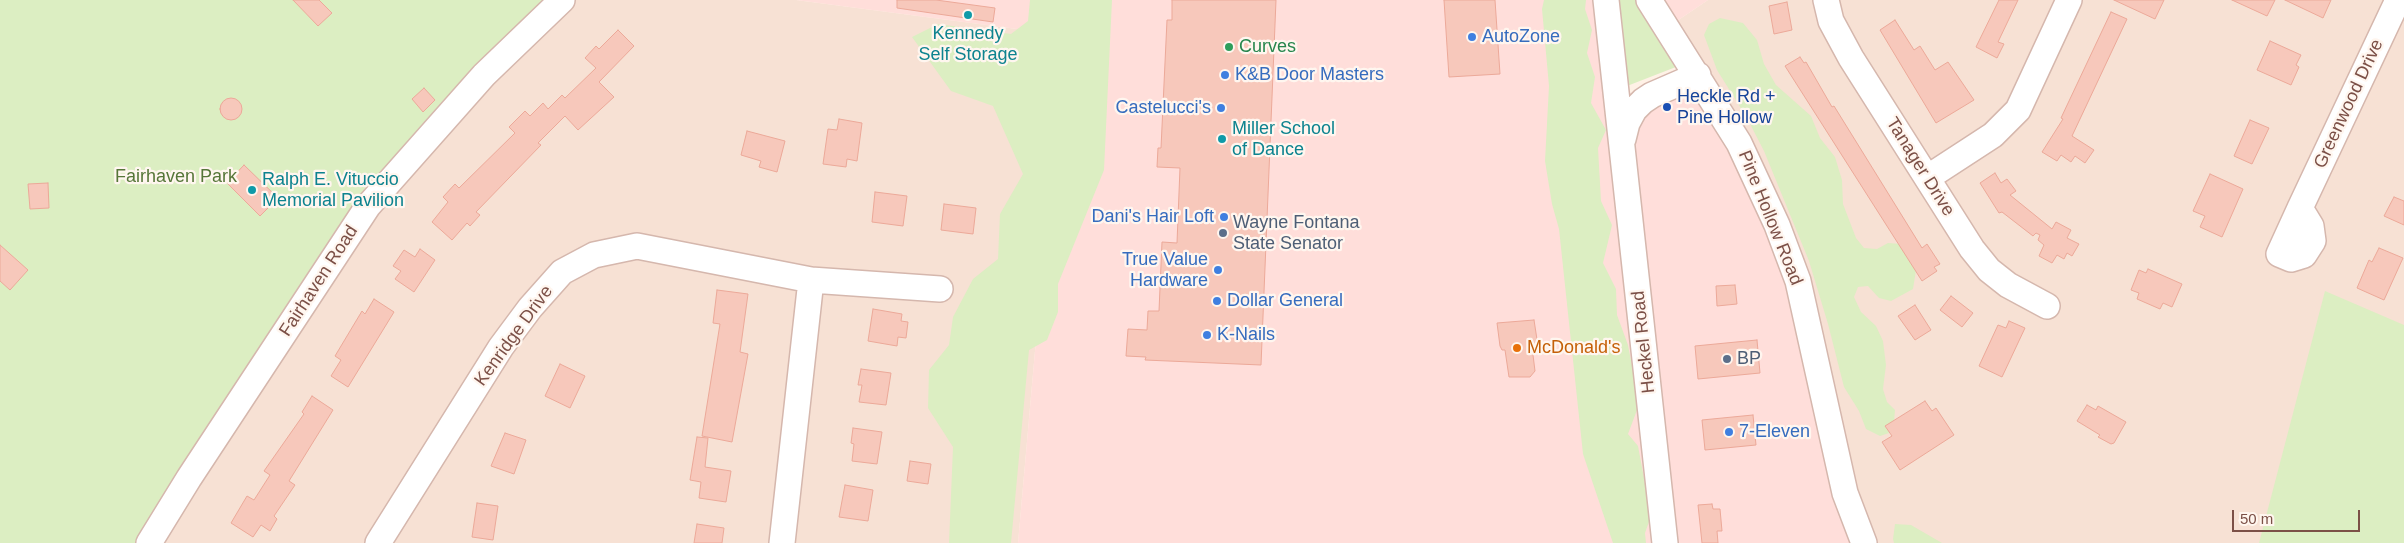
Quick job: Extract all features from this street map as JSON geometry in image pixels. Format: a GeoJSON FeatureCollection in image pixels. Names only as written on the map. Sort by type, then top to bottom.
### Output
{"type":"FeatureCollection","features":[{"type":"Feature","properties":{"kind":"street","name":"Fairhaven Road"},"geometry":{"type":"LineString","coordinates":[[149,543],[189,478],[368,206],[484,75],[562,0]]}},
{"type":"Feature","properties":{"kind":"street","name":"Heckel Road"},"geometry":{"type":"LineString","coordinates":[[1606,0],[1665,543]]}},
{"type":"Feature","properties":{"kind":"street","name":"Pine Hollow Road"},"geometry":{"type":"LineString","coordinates":[[1649,0],[1698,75],[1739,143],[1777,225],[1798,281],[1845,493],[1864,543]]}},
{"type":"Feature","properties":{"kind":"street","name":"Tanager Drive"},"geometry":{"type":"LineString","coordinates":[[1826,0],[1831,21],[1851,58],[1972,249],[1989,270],[2008,285],[2047,306]]}},
{"type":"Feature","properties":{"kind":"street"},"geometry":{"type":"LineString","coordinates":[[1927,178],[1993,135],[2018,110],[2069,0]]}},
{"type":"Feature","properties":{"kind":"street","name":"Greenwood Drive"},"geometry":{"type":"LineString","coordinates":[[2300,208],[2398,0]]}},
{"type":"Feature","properties":{"kind":"street","name":"Heckel Road"},"geometry":{"type":"LineString","coordinates":[[1622,141],[1627,123],[1634,110],[1643,101],[1698,75]]}},
{"type":"Feature","properties":{"kind":"street","name":"Kenridge Drive"},"geometry":{"type":"LineString","coordinates":[[378,543],[501,347],[530,308],[562,272],[594,255],[637,246],[811,280],[940,289]]}},
{"type":"Feature","properties":{"kind":"street"},"geometry":{"type":"LineString","coordinates":[[782,543],[811,280]]}},
{"type":"Feature","properties":{"kind":"shaded area"},"geometry":{"type":"Polygon","coordinates":[[[562,0],[796,0],[1063,35],[1018,543],[149,543],[368,206],[562,0]]]}},
{"type":"Feature","properties":{"kind":"shaded area"},"geometry":{"type":"Polygon","coordinates":[[[796,0],[1606,0],[1627,123],[1698,75],[1777,225],[1864,543],[1018,543],[1063,35],[796,0]]]}},
{"type":"Feature","properties":{"kind":"shaded area"},"geometry":{"type":"Polygon","coordinates":[[[1649,0],[1708,0],[1668,27],[1649,0]]]}},
{"type":"Feature","properties":{"kind":"shaded area"},"geometry":{"type":"Polygon","coordinates":[[[1708,0],[2404,0],[2404,543],[1864,543],[1668,27],[1708,0]]]}},
{"type":"Feature","properties":{"kind":"green space","name":"Fairhaven Park"},"geometry":{"type":"Polygon","coordinates":[[[0,0],[562,0],[425,140],[149,543],[0,543],[0,0]]]}},
{"type":"Feature","properties":{"kind":"green space"},"geometry":{"type":"Polygon","coordinates":[[[1030,0],[1112,0],[1104,170],[1058,284],[1058,312],[1047,340],[1029,350],[1011,543],[949,543],[953,447],[928,408],[929,370],[949,345],[953,317],[973,279],[998,259],[1000,214],[1023,174],[993,106],[951,91],[912,37],[938,24],[1011,34],[1028,21],[1030,0]]]}},
{"type":"Feature","properties":{"kind":"green space"},"geometry":{"type":"Polygon","coordinates":[[[1544,0],[1586,0],[1585,9],[1592,30],[1587,53],[1595,77],[1591,103],[1606,130],[1598,148],[1601,201],[1612,225],[1603,263],[1616,289],[1617,315],[1628,345],[1635,381],[1637,410],[1628,434],[1638,446],[1644,478],[1650,519],[1645,533],[1646,543],[1613,543],[1583,454],[1559,229],[1552,204],[1545,161],[1549,86],[1542,9],[1544,0]]]}},
{"type":"Feature","properties":{"kind":"green space"},"geometry":{"type":"Polygon","coordinates":[[[1618,0],[1635,0],[1681,65],[1627,86],[1618,0]]]}},
{"type":"Feature","properties":{"kind":"green space"},"geometry":{"type":"Polygon","coordinates":[[[1720,18],[1743,23],[1757,40],[1764,64],[1776,85],[1811,116],[1820,138],[1835,157],[1842,180],[1843,204],[1856,238],[1864,248],[1877,249],[1888,243],[1901,244],[1917,264],[1913,289],[1891,301],[1879,298],[1868,286],[1858,287],[1854,297],[1861,312],[1876,326],[1883,341],[1886,365],[1883,389],[1887,402],[1895,410],[1894,422],[1889,433],[1880,436],[1866,429],[1859,411],[1844,387],[1809,261],[1764,151],[1747,118],[1717,70],[1704,35],[1709,24],[1720,18]]]}},
{"type":"Feature","properties":{"kind":"green space"},"geometry":{"type":"Polygon","coordinates":[[[2325,291],[2404,325],[2404,543],[2259,543],[2325,291]]]}},
{"type":"Feature","properties":{"kind":"green space"},"geometry":{"type":"Polygon","coordinates":[[[1895,524],[1911,525],[1942,543],[1894,543],[1895,524]]]}},
{"type":"Feature","properties":{"kind":"building"},"geometry":{"type":"Polygon","coordinates":[[[293,0],[319,0],[332,13],[318,26],[293,0]]]}},
{"type":"Feature","properties":{"kind":"building","name":"Kennedy Self Storage"},"geometry":{"type":"Polygon","coordinates":[[[897,0],[936,0],[995,8],[993,22],[897,8],[897,0]]]}},
{"type":"Feature","properties":{"kind":"building"},"geometry":{"type":"Polygon","coordinates":[[[1172,0],[1276,0],[1261,365],[1145,360],[1146,357],[1126,356],[1128,329],[1147,330],[1148,311],[1159,311],[1162,242],[1177,243],[1180,168],[1157,167],[1158,148],[1161,148],[1167,20],[1172,20],[1172,0]]]}},
{"type":"Feature","properties":{"kind":"building","name":"AutoZone"},"geometry":{"type":"Polygon","coordinates":[[[1444,0],[1495,0],[1500,74],[1449,77],[1444,0]]]}},
{"type":"Feature","properties":{"kind":"building"},"geometry":{"type":"Polygon","coordinates":[[[1999,0],[2018,0],[1998,42],[2004,44],[1997,58],[1976,47],[1999,0]]]}},
{"type":"Feature","properties":{"kind":"building"},"geometry":{"type":"Polygon","coordinates":[[[2114,0],[2164,0],[2155,19],[2114,0]]]}},
{"type":"Feature","properties":{"kind":"building"},"geometry":{"type":"Polygon","coordinates":[[[2232,0],[2275,0],[2267,16],[2232,0]]]}},
{"type":"Feature","properties":{"kind":"building"},"geometry":{"type":"Polygon","coordinates":[[[2285,0],[2331,0],[2323,18],[2285,0]]]}},
{"type":"Feature","properties":{"kind":"building"},"geometry":{"type":"Polygon","coordinates":[[[1787,2],[1792,30],[1774,34],[1769,6],[1787,2]]]}},
{"type":"Feature","properties":{"kind":"building"},"geometry":{"type":"Polygon","coordinates":[[[2111,12],[2127,19],[2072,136],[2094,150],[2085,163],[2075,156],[2071,162],[2061,155],[2057,161],[2042,152],[2063,119],[2061,118],[2111,12]]]}},
{"type":"Feature","properties":{"kind":"building"},"geometry":{"type":"Polygon","coordinates":[[[1895,20],[1914,50],[1920,46],[1935,70],[1948,62],[1974,100],[1936,123],[1880,30],[1895,20]]]}},
{"type":"Feature","properties":{"kind":"building"},"geometry":{"type":"Polygon","coordinates":[[[618,30],[634,46],[599,82],[614,97],[578,130],[565,116],[538,143],[541,145],[476,212],[480,215],[470,226],[467,223],[452,240],[432,222],[448,202],[443,197],[455,184],[459,188],[515,133],[509,127],[525,111],[530,116],[543,103],[548,109],[562,95],[565,98],[596,68],[585,58],[596,46],[599,49],[618,30]]]}},
{"type":"Feature","properties":{"kind":"building"},"geometry":{"type":"Polygon","coordinates":[[[2270,41],[2301,55],[2296,65],[2299,67],[2291,85],[2257,70],[2270,41]]]}},
{"type":"Feature","properties":{"kind":"building"},"geometry":{"type":"Polygon","coordinates":[[[1800,57],[1804,63],[1806,62],[1832,107],[1834,106],[1922,248],[1927,244],[1940,264],[1934,267],[1937,271],[1922,281],[1785,66],[1800,57]]]}},
{"type":"Feature","properties":{"kind":"building"},"geometry":{"type":"Polygon","coordinates":[[[424,88],[435,100],[423,112],[412,99],[424,88]]]}},
{"type":"Feature","properties":{"kind":"building"},"geometry":{"type":"Polygon","coordinates":[[[231,98],[239,101],[242,109],[239,117],[231,120],[223,117],[220,109],[223,101],[231,98]]]}},
{"type":"Feature","properties":{"kind":"building"},"geometry":{"type":"Polygon","coordinates":[[[839,119],[862,123],[857,161],[847,159],[846,167],[823,164],[828,129],[837,130],[839,119]]]}},
{"type":"Feature","properties":{"kind":"building"},"geometry":{"type":"Polygon","coordinates":[[[2250,120],[2269,128],[2252,164],[2234,156],[2250,120]]]}},
{"type":"Feature","properties":{"kind":"building"},"geometry":{"type":"Polygon","coordinates":[[[747,131],[785,141],[777,172],[759,167],[761,161],[741,155],[747,131]]]}},
{"type":"Feature","properties":{"kind":"building","name":"Ralph E. Vituccio Memorial Pavilion"},"geometry":{"type":"Polygon","coordinates":[[[244,165],[278,198],[260,216],[227,183],[244,165]]]}},
{"type":"Feature","properties":{"kind":"building"},"geometry":{"type":"Polygon","coordinates":[[[1995,173],[2001,183],[2007,179],[2016,191],[2010,195],[2052,229],[2056,222],[2071,230],[2067,238],[2079,244],[2072,256],[2067,253],[2064,259],[2057,255],[2052,263],[2039,256],[2044,245],[2038,240],[2040,235],[2036,233],[2033,236],[2002,212],[1999,213],[1980,183],[1995,173]]]}},
{"type":"Feature","properties":{"kind":"building"},"geometry":{"type":"Polygon","coordinates":[[[2210,174],[2243,189],[2222,237],[2200,227],[2205,216],[2193,211],[2210,174]]]}},
{"type":"Feature","properties":{"kind":"building"},"geometry":{"type":"Polygon","coordinates":[[[48,183],[49,208],[30,209],[28,184],[48,183]]]}},
{"type":"Feature","properties":{"kind":"building"},"geometry":{"type":"Polygon","coordinates":[[[875,192],[907,196],[903,226],[872,222],[875,192]]]}},
{"type":"Feature","properties":{"kind":"building"},"geometry":{"type":"Polygon","coordinates":[[[2394,197],[2404,201],[2404,225],[2384,216],[2394,197]]]}},
{"type":"Feature","properties":{"kind":"building"},"geometry":{"type":"Polygon","coordinates":[[[944,204],[976,208],[973,234],[941,230],[944,204]]]}},
{"type":"Feature","properties":{"kind":"building"},"geometry":{"type":"Polygon","coordinates":[[[0,245],[28,270],[10,290],[0,281],[0,245]]]}},
{"type":"Feature","properties":{"kind":"building"},"geometry":{"type":"Polygon","coordinates":[[[2379,248],[2403,258],[2384,300],[2357,288],[2369,260],[2372,262],[2379,248]]]}},
{"type":"Feature","properties":{"kind":"building"},"geometry":{"type":"Polygon","coordinates":[[[420,249],[435,260],[414,292],[395,279],[401,271],[393,266],[404,250],[415,257],[420,249]]]}},
{"type":"Feature","properties":{"kind":"building"},"geometry":{"type":"Polygon","coordinates":[[[2148,269],[2182,284],[2172,307],[2163,303],[2160,309],[2137,299],[2139,293],[2131,290],[2139,270],[2146,273],[2148,269]]]}},
{"type":"Feature","properties":{"kind":"building"},"geometry":{"type":"Polygon","coordinates":[[[1735,285],[1737,304],[1717,306],[1716,286],[1735,285]]]}},
{"type":"Feature","properties":{"kind":"building"},"geometry":{"type":"Polygon","coordinates":[[[717,290],[748,294],[740,352],[748,354],[732,442],[702,436],[720,324],[713,323],[717,290]]]}},
{"type":"Feature","properties":{"kind":"building"},"geometry":{"type":"Polygon","coordinates":[[[1951,296],[1973,313],[1962,327],[1940,310],[1951,296]]]}},
{"type":"Feature","properties":{"kind":"building"},"geometry":{"type":"Polygon","coordinates":[[[374,299],[394,312],[348,387],[331,376],[341,360],[335,356],[362,311],[365,314],[374,299]]]}},
{"type":"Feature","properties":{"kind":"building"},"geometry":{"type":"Polygon","coordinates":[[[1915,305],[1931,330],[1915,340],[1898,316],[1915,305]]]}},
{"type":"Feature","properties":{"kind":"building"},"geometry":{"type":"Polygon","coordinates":[[[873,309],[902,314],[901,321],[908,322],[906,338],[898,337],[897,346],[868,341],[873,309]]]}},
{"type":"Feature","properties":{"kind":"building","name":"McDonald's"},"geometry":{"type":"Polygon","coordinates":[[[1534,320],[1538,346],[1532,347],[1535,371],[1530,377],[1509,377],[1505,350],[1502,350],[1500,346],[1497,323],[1534,320]]]}},
{"type":"Feature","properties":{"kind":"building"},"geometry":{"type":"Polygon","coordinates":[[[2009,321],[2025,328],[2002,377],[1979,366],[1998,325],[2006,328],[2009,321]]]}},
{"type":"Feature","properties":{"kind":"building"},"geometry":{"type":"Polygon","coordinates":[[[1757,340],[1760,373],[1698,379],[1695,346],[1757,340]]]}},
{"type":"Feature","properties":{"kind":"building"},"geometry":{"type":"Polygon","coordinates":[[[560,364],[585,376],[570,408],[545,396],[560,364]]]}},
{"type":"Feature","properties":{"kind":"building"},"geometry":{"type":"Polygon","coordinates":[[[861,369],[891,373],[886,405],[859,402],[862,385],[858,385],[861,369]]]}},
{"type":"Feature","properties":{"kind":"building"},"geometry":{"type":"Polygon","coordinates":[[[312,396],[333,410],[289,481],[295,485],[274,516],[277,519],[270,531],[261,525],[253,537],[231,523],[247,496],[254,500],[270,475],[264,471],[304,414],[302,412],[312,396]]]}},
{"type":"Feature","properties":{"kind":"building"},"geometry":{"type":"Polygon","coordinates":[[[1925,401],[1932,411],[1936,408],[1954,435],[1900,470],[1882,442],[1892,436],[1885,426],[1925,401]]]}},
{"type":"Feature","properties":{"kind":"building"},"geometry":{"type":"Polygon","coordinates":[[[2087,405],[2096,410],[2098,406],[2126,422],[2114,443],[2111,444],[2098,437],[2100,435],[2077,421],[2087,405]]]}},
{"type":"Feature","properties":{"kind":"building","name":"7-Eleven"},"geometry":{"type":"Polygon","coordinates":[[[1753,415],[1756,445],[1705,450],[1702,420],[1753,415]]]}},
{"type":"Feature","properties":{"kind":"building"},"geometry":{"type":"Polygon","coordinates":[[[853,428],[882,432],[877,464],[852,461],[854,444],[851,443],[853,428]]]}},
{"type":"Feature","properties":{"kind":"building"},"geometry":{"type":"Polygon","coordinates":[[[505,433],[526,440],[514,474],[491,466],[505,433]]]}},
{"type":"Feature","properties":{"kind":"building"},"geometry":{"type":"Polygon","coordinates":[[[697,437],[708,438],[705,467],[731,471],[726,502],[699,498],[701,482],[690,480],[697,437]]]}},
{"type":"Feature","properties":{"kind":"building"},"geometry":{"type":"Polygon","coordinates":[[[910,461],[931,464],[928,484],[907,481],[910,461]]]}},
{"type":"Feature","properties":{"kind":"building"},"geometry":{"type":"Polygon","coordinates":[[[845,485],[873,490],[868,521],[839,517],[845,485]]]}},
{"type":"Feature","properties":{"kind":"building"},"geometry":{"type":"Polygon","coordinates":[[[477,503],[498,506],[493,540],[472,537],[477,503]]]}},
{"type":"Feature","properties":{"kind":"building"},"geometry":{"type":"Polygon","coordinates":[[[1712,504],[1713,509],[1720,509],[1722,531],[1717,531],[1718,543],[1702,543],[1698,505],[1712,504]]]}},
{"type":"Feature","properties":{"kind":"building"},"geometry":{"type":"Polygon","coordinates":[[[697,524],[724,528],[722,543],[694,543],[697,524]]]}},
{"type":"Feature","properties":{"kind":"place","name":"Kennedy Self Storage"},"geometry":{"type":"Point","coordinates":[968,15]}},
{"type":"Feature","properties":{"kind":"place","name":"AutoZone"},"geometry":{"type":"Point","coordinates":[1472,37]}},
{"type":"Feature","properties":{"kind":"place","name":"Curves"},"geometry":{"type":"Point","coordinates":[1229,47]}},
{"type":"Feature","properties":{"kind":"place","name":"K&B Door Masters"},"geometry":{"type":"Point","coordinates":[1225,75]}},
{"type":"Feature","properties":{"kind":"place","name":"Heckle Rd + Pine Hollow"},"geometry":{"type":"Point","coordinates":[1667,107]}},
{"type":"Feature","properties":{"kind":"place","name":"Castelucci's"},"geometry":{"type":"Point","coordinates":[1221,108]}},
{"type":"Feature","properties":{"kind":"place","name":"Miller School of Dance"},"geometry":{"type":"Point","coordinates":[1222,139]}},
{"type":"Feature","properties":{"kind":"place","name":"Ralph E. Vituccio Memorial Pavilion"},"geometry":{"type":"Point","coordinates":[252,190]}},
{"type":"Feature","properties":{"kind":"place","name":"Dani's Hair Loft"},"geometry":{"type":"Point","coordinates":[1224,217]}},
{"type":"Feature","properties":{"kind":"place","name":"Wayne Fontana State Senator"},"geometry":{"type":"Point","coordinates":[1223,233]}},
{"type":"Feature","properties":{"kind":"place","name":"True Value Hardware"},"geometry":{"type":"Point","coordinates":[1218,270]}},
{"type":"Feature","properties":{"kind":"place","name":"Dollar General"},"geometry":{"type":"Point","coordinates":[1217,301]}},
{"type":"Feature","properties":{"kind":"place","name":"K-Nails"},"geometry":{"type":"Point","coordinates":[1207,335]}},
{"type":"Feature","properties":{"kind":"place","name":"McDonald's"},"geometry":{"type":"Point","coordinates":[1517,348]}},
{"type":"Feature","properties":{"kind":"place","name":"BP"},"geometry":{"type":"Point","coordinates":[1727,359]}},
{"type":"Feature","properties":{"kind":"place","name":"7-Eleven"},"geometry":{"type":"Point","coordinates":[1729,432]}}]}
